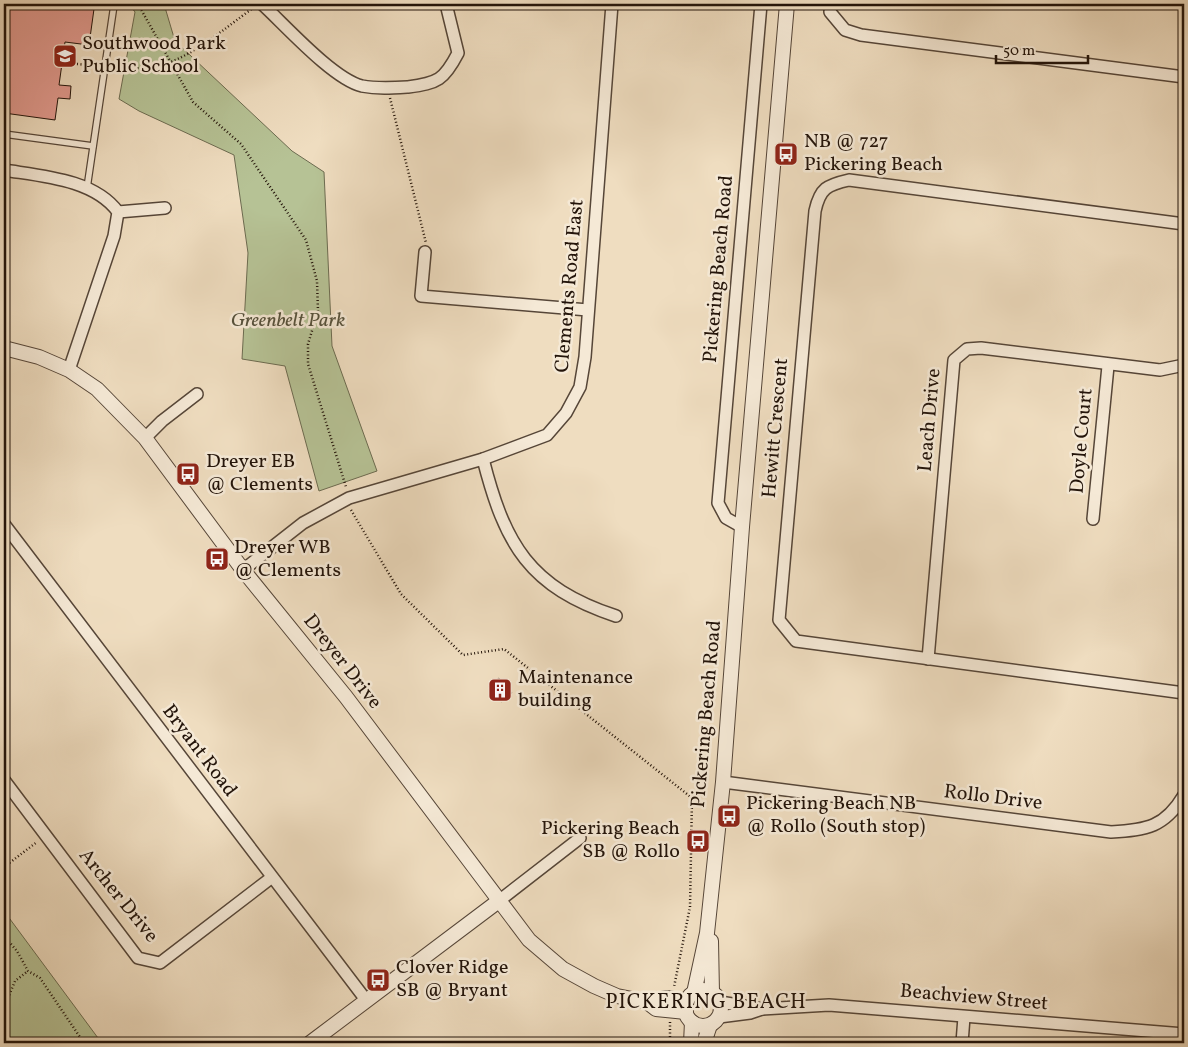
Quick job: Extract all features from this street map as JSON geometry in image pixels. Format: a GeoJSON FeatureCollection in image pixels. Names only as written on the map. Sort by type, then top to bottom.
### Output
{"type":"FeatureCollection","features":[{"type":"Feature","properties":{"kind":"street"},"geometry":{"type":"LineString","coordinates":[[260,4],[338,74],[360,85],[388,89],[434,82],[447,73],[458,53],[446,4]]}},
{"type":"Feature","properties":{"kind":"street","name":"Clements Road East"},"geometry":{"type":"LineString","coordinates":[[243,570],[303,523],[348,498],[517,448],[547,435],[566,413],[580,387],[585,357],[612,4]]}},
{"type":"Feature","properties":{"kind":"street","name":"Pickering Beach Road"},"geometry":{"type":"LineString","coordinates":[[742,527],[726,518],[718,502],[761,4]]}},
{"type":"Feature","properties":{"kind":"street","name":"Pickering Beach Road"},"geometry":{"type":"LineString","coordinates":[[691,1043],[690,1007],[707,933],[723,782],[742,527],[787,4]]}},
{"type":"Feature","properties":{"kind":"street"},"geometry":{"type":"LineString","coordinates":[[831,4],[830,12],[845,30],[861,35],[1184,77]]}},
{"type":"Feature","properties":{"kind":"street"},"geometry":{"type":"LineString","coordinates":[[4,170],[87,188],[109,200],[118,212],[114,236],[69,370]]}},
{"type":"Feature","properties":{"kind":"street","name":"Hewitt Crescent"},"geometry":{"type":"LineString","coordinates":[[1184,224],[849,180],[829,184],[818,196],[812,240],[780,620],[796,641],[1184,693]]}},
{"type":"Feature","properties":{"kind":"street"},"geometry":{"type":"LineString","coordinates":[[118,212],[165,208]]}},
{"type":"Feature","properties":{"kind":"street"},"geometry":{"type":"LineString","coordinates":[[426,252],[420,296],[588,310]]}},
{"type":"Feature","properties":{"kind":"street","name":"Dreyer Drive"},"geometry":{"type":"LineString","coordinates":[[4,348],[39,357],[69,370],[98,389],[145,438],[243,570],[346,697],[529,940],[563,969],[617,996],[690,1007]]}},
{"type":"Feature","properties":{"kind":"street","name":"Leach Drive"},"geometry":{"type":"LineString","coordinates":[[928,658],[954,360],[967,349],[981,348],[1108,366],[1160,370],[1184,365]]}},
{"type":"Feature","properties":{"kind":"street","name":"Doyle Court"},"geometry":{"type":"LineString","coordinates":[[1094,519],[1108,366]]}},
{"type":"Feature","properties":{"kind":"street"},"geometry":{"type":"LineString","coordinates":[[145,438],[162,421],[197,394]]}},
{"type":"Feature","properties":{"kind":"street"},"geometry":{"type":"LineString","coordinates":[[483,459],[496,506],[508,535],[536,572],[560,592],[589,607],[616,616]]}},
{"type":"Feature","properties":{"kind":"street","name":"Bryant Road"},"geometry":{"type":"LineString","coordinates":[[4,524],[271,878],[366,1000]]}},
{"type":"Feature","properties":{"kind":"street","name":"Archer Drive"},"geometry":{"type":"LineString","coordinates":[[4,780],[138,958],[160,963],[271,878]]}},
{"type":"Feature","properties":{"kind":"street","name":"Rollo Drive"},"geometry":{"type":"LineString","coordinates":[[723,782],[1111,832],[1139,830],[1159,824],[1173,812],[1184,795]]}},
{"type":"Feature","properties":{"kind":"street"},"geometry":{"type":"LineString","coordinates":[[310,1043],[580,838]]}},
{"type":"Feature","properties":{"kind":"street","name":"Pickering Beach Road"},"geometry":{"type":"LineString","coordinates":[[704,1043],[715,1021],[716,997],[711,942],[707,933]]}},
{"type":"Feature","properties":{"kind":"street"},"geometry":{"type":"LineString","coordinates":[[715,1021],[698,1026],[690,1007],[706,991],[716,997]]}},
{"type":"Feature","properties":{"kind":"street","name":"Beachview Street"},"geometry":{"type":"LineString","coordinates":[[716,997],[762,1009],[829,1005],[1184,1034]]}},
{"type":"Feature","properties":{"kind":"street","name":"Beachview Street"},"geometry":{"type":"LineString","coordinates":[[715,1021],[750,1014],[762,1009]]}},
{"type":"Feature","properties":{"kind":"street"},"geometry":{"type":"LineString","coordinates":[[962,1043],[964,1017]]}},
{"type":"Feature","properties":{"kind":"lane"},"geometry":{"type":"LineString","coordinates":[[87,188],[114,5]]}},
{"type":"Feature","properties":{"kind":"lane"},"geometry":{"type":"LineString","coordinates":[[4,134],[93,146]]}},
{"type":"Feature","properties":{"kind":"path"},"geometry":{"type":"LineString","coordinates":[[138,4],[193,102],[241,144],[306,240],[317,281],[318,311],[308,344],[308,364],[352,514],[401,594],[463,654],[504,649],[692,798],[690,907],[671,1005],[670,1043]]}},
{"type":"Feature","properties":{"kind":"path"},"geometry":{"type":"LineString","coordinates":[[77,64],[149,68],[170,62],[188,53],[260,4]]}},
{"type":"Feature","properties":{"kind":"path"},"geometry":{"type":"LineString","coordinates":[[388,89],[426,237],[426,252]]}},
{"type":"Feature","properties":{"kind":"path"},"geometry":{"type":"LineString","coordinates":[[4,867],[46,836]]}},
{"type":"Feature","properties":{"kind":"path"},"geometry":{"type":"LineString","coordinates":[[4,936],[17,951],[28,970],[40,978],[84,1043]]}},
{"type":"Feature","properties":{"kind":"path"},"geometry":{"type":"LineString","coordinates":[[4,1008],[15,981],[28,970]]}},
{"type":"Feature","properties":{"kind":"green space","name":"Greenbelt Park"},"geometry":{"type":"Polygon","coordinates":[[[129,4],[164,4],[175,41],[292,151],[324,172],[332,346],[377,471],[319,491],[285,366],[242,359],[248,253],[234,155],[139,111],[119,99],[135,12],[129,4]]]}},
{"type":"Feature","properties":{"kind":"green space"},"geometry":{"type":"Polygon","coordinates":[[[4,911],[98,1038],[106,1043],[4,1043],[4,911]]]}},
{"type":"Feature","properties":{"kind":"building"},"geometry":{"type":"Polygon","coordinates":[[[4,4],[89,4],[88,8],[94,9],[89,45],[65,42],[59,85],[71,86],[70,99],[58,98],[55,120],[4,113],[4,4]]]}},
{"type":"Feature","properties":{"kind":"building","name":"Maintenance building"},"geometry":{"type":"Polygon","coordinates":[[[499,678],[512,693],[501,702],[489,686],[499,678]]]}},
{"type":"Feature","properties":{"kind":"place","name":"Southwood Park Public School"},"geometry":{"type":"Point","coordinates":[65,56]}},
{"type":"Feature","properties":{"kind":"place","name":"NB @ 727 Pickering Beach"},"geometry":{"type":"Point","coordinates":[786,154]}},
{"type":"Feature","properties":{"kind":"place","name":"Dreyer EB @ Clements"},"geometry":{"type":"Point","coordinates":[188,474]}},
{"type":"Feature","properties":{"kind":"place","name":"Dreyer WB @ Clements"},"geometry":{"type":"Point","coordinates":[217,559]}},
{"type":"Feature","properties":{"kind":"place","name":"Maintenance building"},"geometry":{"type":"Point","coordinates":[500,690]}},
{"type":"Feature","properties":{"kind":"place","name":"Pickering Beach NB @ Rollo (South stop)"},"geometry":{"type":"Point","coordinates":[729,816]}},
{"type":"Feature","properties":{"kind":"place","name":"Pickering Beach SB @ Rollo"},"geometry":{"type":"Point","coordinates":[698,841]}},
{"type":"Feature","properties":{"kind":"place","name":"Clover Ridge SB @ Bryant"},"geometry":{"type":"Point","coordinates":[378,980]}},
{"type":"Feature","properties":{"kind":"district","name":"PICKERING BEACH"},"geometry":{"type":"Point","coordinates":[706,1002]}}]}
